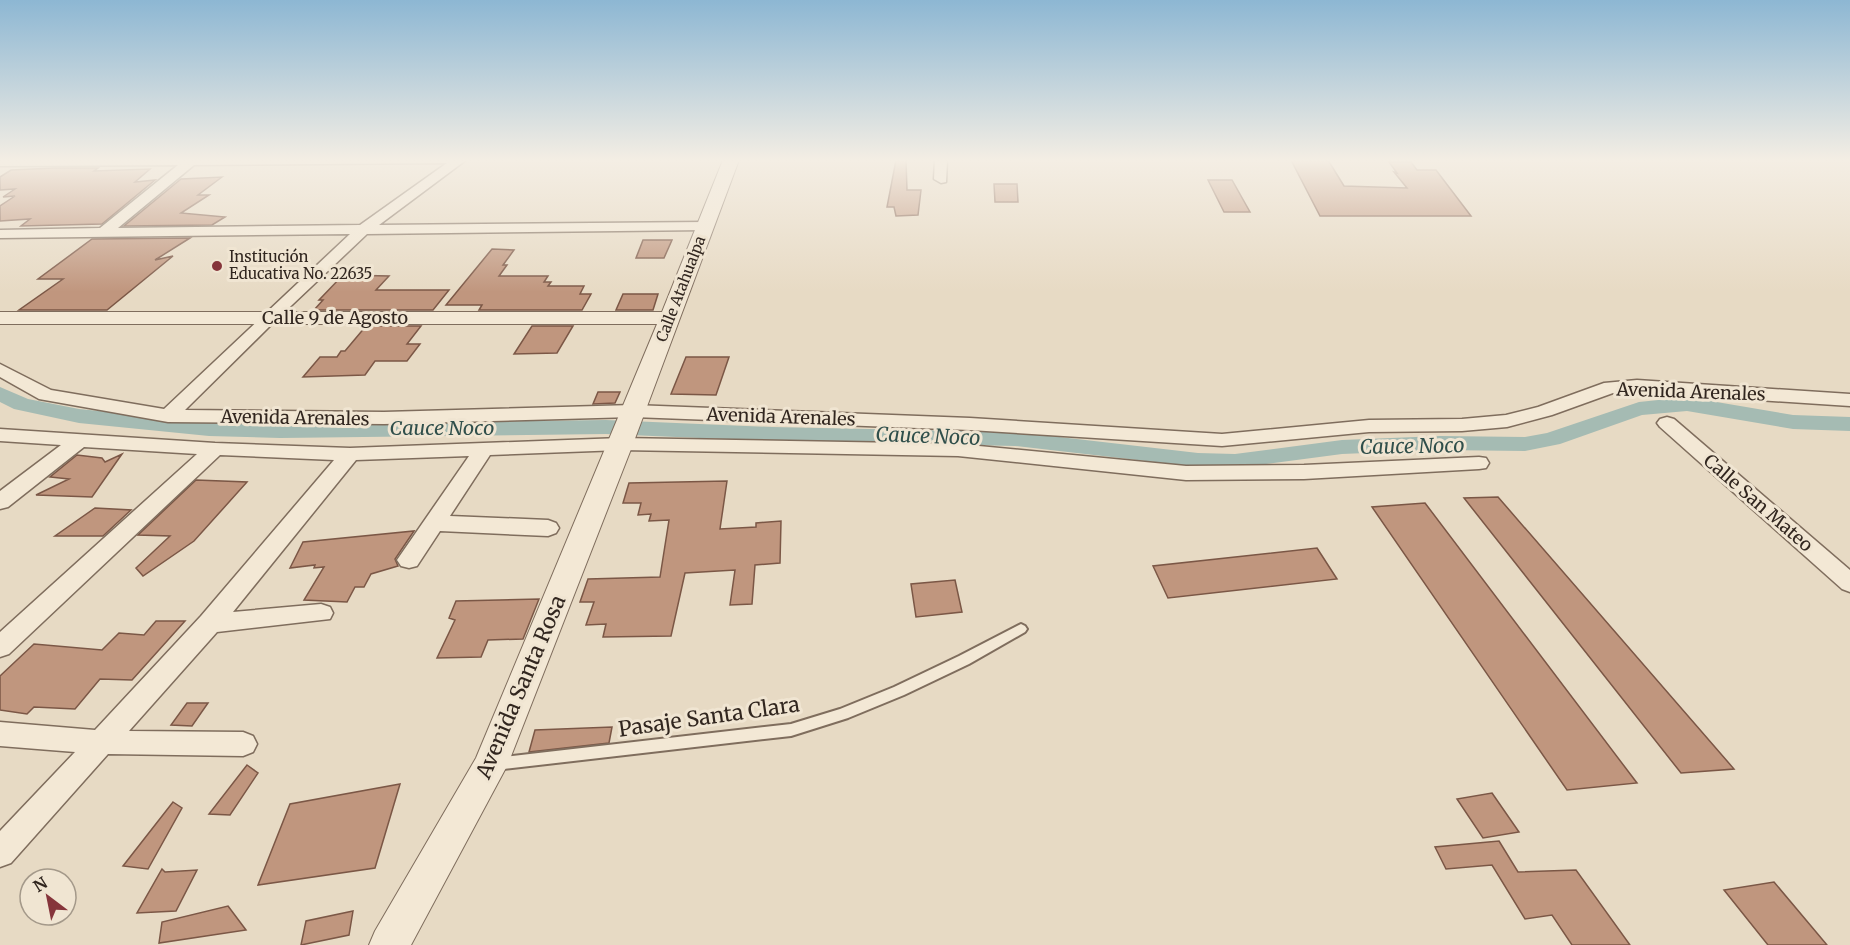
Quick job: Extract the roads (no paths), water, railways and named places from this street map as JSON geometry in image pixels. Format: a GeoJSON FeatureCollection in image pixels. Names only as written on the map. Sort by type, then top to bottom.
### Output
{"type":"FeatureCollection","features":[{"type":"Feature","properties":{"kind":"street"},"geometry":{"type":"LineString","coordinates":[[103,233],[138,204]]}},
{"type":"Feature","properties":{"kind":"street"},"geometry":{"type":"LineString","coordinates":[[168,416],[263,322],[362,231],[399,204]]}},
{"type":"Feature","properties":{"kind":"street","name":"Calle Atahualpa"},"geometry":{"type":"LineString","coordinates":[[627,428],[714,204]]}},
{"type":"Feature","properties":{"kind":"street"},"geometry":{"type":"LineString","coordinates":[[0,234],[705,226]]}},
{"type":"Feature","properties":{"kind":"street","name":"Calle 9 de Agosto"},"geometry":{"type":"LineString","coordinates":[[0,318],[263,322],[668,322]]}},
{"type":"Feature","properties":{"kind":"street","name":"Calle 9 de Agosto"},"geometry":{"type":"LineString","coordinates":[[0,327],[263,322]]}},
{"type":"Feature","properties":{"kind":"street","name":"Avenida Arenales"},"geometry":{"type":"LineString","coordinates":[[0,370],[46,395],[168,416],[384,418],[627,428],[958,450],[1186,473],[1304,472],[1479,463]]}},
{"type":"Feature","properties":{"kind":"street","name":"Avenida Arenales"},"geometry":{"type":"LineString","coordinates":[[0,435],[215,449],[350,454],[484,449],[627,428],[970,424],[1222,440],[1369,426],[1507,421],[1545,411],[1611,387],[1637,386],[1850,400]]}},
{"type":"Feature","properties":{"kind":"street","name":"Calle San Mateo"},"geometry":{"type":"LineString","coordinates":[[1667,423],[1850,583]]}},
{"type":"Feature","properties":{"kind":"street","name":"Avenida Santa Rosa"},"geometry":{"type":"LineString","coordinates":[[389,945],[491,764],[627,428]]}},
{"type":"Feature","properties":{"kind":"street"},"geometry":{"type":"LineString","coordinates":[[0,502],[80,440]]}},
{"type":"Feature","properties":{"kind":"street"},"geometry":{"type":"LineString","coordinates":[[0,647],[215,449]]}},
{"type":"Feature","properties":{"kind":"street"},"geometry":{"type":"LineString","coordinates":[[409,560],[484,449]]}},
{"type":"Feature","properties":{"kind":"street"},"geometry":{"type":"LineString","coordinates":[[0,853],[210,623],[350,454]]}},
{"type":"Feature","properties":{"kind":"street"},"geometry":{"type":"LineString","coordinates":[[436,523],[549,528]]}},
{"type":"Feature","properties":{"kind":"street"},"geometry":{"type":"LineString","coordinates":[[210,623],[321,613]]}},
{"type":"Feature","properties":{"kind":"street"},"geometry":{"type":"LineString","coordinates":[[0,734],[100,742],[243,744]]}},
{"type":"Feature","properties":{"kind":"lane","name":"Pasaje Santa Clara"},"geometry":{"type":"LineString","coordinates":[[491,764],[792,730],[843,714],[899,691],[964,660],[1021,628]]}},
{"type":"Feature","properties":{"kind":"waterway","name":"Cauce Noco"},"geometry":{"type":"LineString","coordinates":[[0,394],[22,404],[79,416],[209,429],[280,431],[606,427],[772,434],[1015,439],[1198,460],[1235,461],[1342,447],[1440,443],[1525,444],[1552,439],[1639,409],[1687,404],[1793,422],[1850,424]]}},
{"type":"Feature","properties":{"kind":"place","name":"Institución Educativa No. 22635"},"geometry":{"type":"Point","coordinates":[217,266]}}]}
